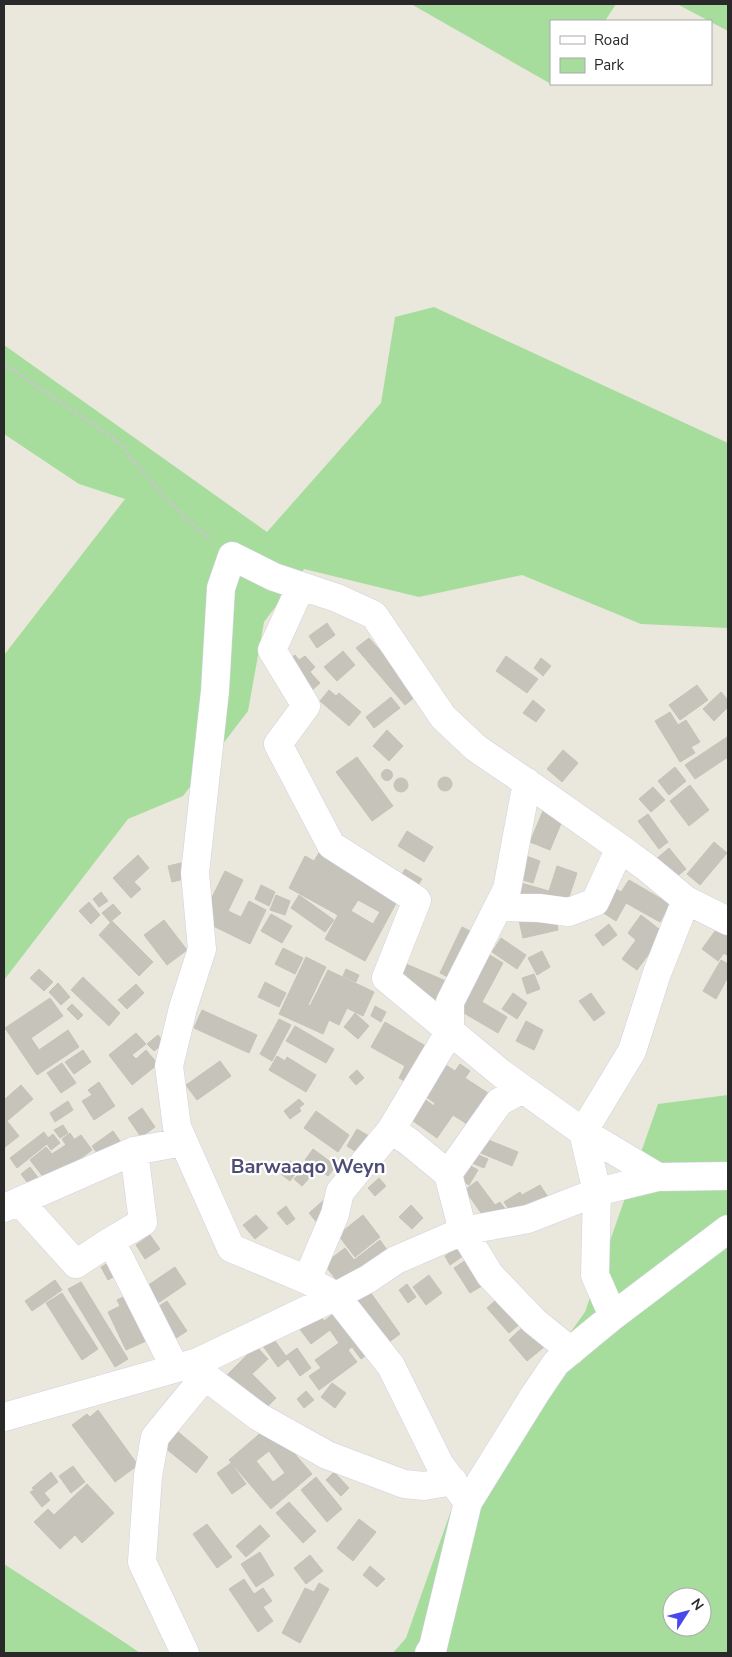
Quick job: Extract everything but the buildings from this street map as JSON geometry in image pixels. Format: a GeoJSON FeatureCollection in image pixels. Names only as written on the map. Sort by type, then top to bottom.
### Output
{"type":"FeatureCollection","features":[{"type":"Feature","properties":{"kind":"street"},"geometry":{"type":"LineString","coordinates":[[461,1492],[440,1465],[392,1366],[336,1296],[307,1280],[231,1248],[177,1128],[170,1066],[183,1008],[202,949],[195,873],[215,691],[221,588],[232,556],[274,577],[337,598],[374,615],[443,717],[476,748],[620,848],[686,900],[728,921]]}},
{"type":"Feature","properties":{"kind":"street"},"geometry":{"type":"LineString","coordinates":[[301,586],[272,650],[306,706],[278,744],[331,845],[417,900],[386,978],[502,1074],[583,1132],[658,1177]]}},
{"type":"Feature","properties":{"kind":"street"},"geometry":{"type":"LineString","coordinates":[[307,1280],[335,1214],[340,1192],[391,1130],[450,1031],[450,1002],[507,890],[527,782]]}},
{"type":"Feature","properties":{"kind":"street"},"geometry":{"type":"LineString","coordinates":[[498,906],[569,912],[595,902],[620,848]]}},
{"type":"Feature","properties":{"kind":"street"},"geometry":{"type":"LineString","coordinates":[[613,1316],[595,1275],[597,1192],[583,1132],[632,1051],[657,973],[686,900]]}},
{"type":"Feature","properties":{"kind":"street"},"geometry":{"type":"LineString","coordinates":[[448,1174],[499,1102],[523,1089]]}},
{"type":"Feature","properties":{"kind":"street"},"geometry":{"type":"LineString","coordinates":[[391,1130],[408,1141],[448,1174],[463,1231],[490,1275],[534,1321],[571,1351]]}},
{"type":"Feature","properties":{"kind":"street"},"geometry":{"type":"LineString","coordinates":[[134,1151],[143,1222],[76,1264],[12,1205],[134,1151],[184,1142]]}},
{"type":"Feature","properties":{"kind":"street"},"geometry":{"type":"LineString","coordinates":[[4,1417],[193,1369],[368,1279],[396,1260],[463,1231],[528,1219],[597,1192],[658,1177],[728,1176]]}},
{"type":"Feature","properties":{"kind":"street"},"geometry":{"type":"LineString","coordinates":[[429,1653],[432,1647],[461,1492],[556,1363],[613,1316],[728,1229]]}},
{"type":"Feature","properties":{"kind":"street"},"geometry":{"type":"LineString","coordinates":[[112,1241],[193,1369],[259,1417],[327,1455],[404,1484],[461,1492]]}},
{"type":"Feature","properties":{"kind":"street"},"geometry":{"type":"LineString","coordinates":[[185,1653],[142,1562],[148,1476],[155,1437],[193,1369]]}},
{"type":"Feature","properties":{"kind":"path"},"geometry":{"type":"LineString","coordinates":[[4,364],[118,441],[160,493],[194,526],[232,556]]}},
{"type":"Feature","properties":{"kind":"green space"},"geometry":{"type":"Polygon","coordinates":[[[411,4],[616,4],[606,20],[550,20],[550,83],[411,4]]]}},
{"type":"Feature","properties":{"kind":"green space"},"geometry":{"type":"Polygon","coordinates":[[[677,4],[728,4],[728,31],[712,23],[712,20],[707,20],[677,4]]]}},
{"type":"Feature","properties":{"kind":"green space"},"geometry":{"type":"Polygon","coordinates":[[[434,307],[728,443],[728,628],[641,624],[522,575],[419,597],[304,569],[264,622],[248,711],[183,796],[128,819],[4,980],[4,655],[125,499],[79,484],[4,434],[4,345],[267,532],[381,403],[395,317],[434,307]]]}},
{"type":"Feature","properties":{"kind":"green space"},"geometry":{"type":"Polygon","coordinates":[[[728,1095],[728,1653],[393,1653],[406,1638],[459,1488],[585,1312],[658,1104],[728,1095]]]}},
{"type":"Feature","properties":{"kind":"green space"},"geometry":{"type":"Polygon","coordinates":[[[4,1564],[127,1644],[140,1653],[4,1653],[4,1564]]]}},
{"type":"Feature","properties":{"kind":"district","name":"Barwaaqo Weyn"},"geometry":{"type":"Point","coordinates":[308,1166]}}]}
